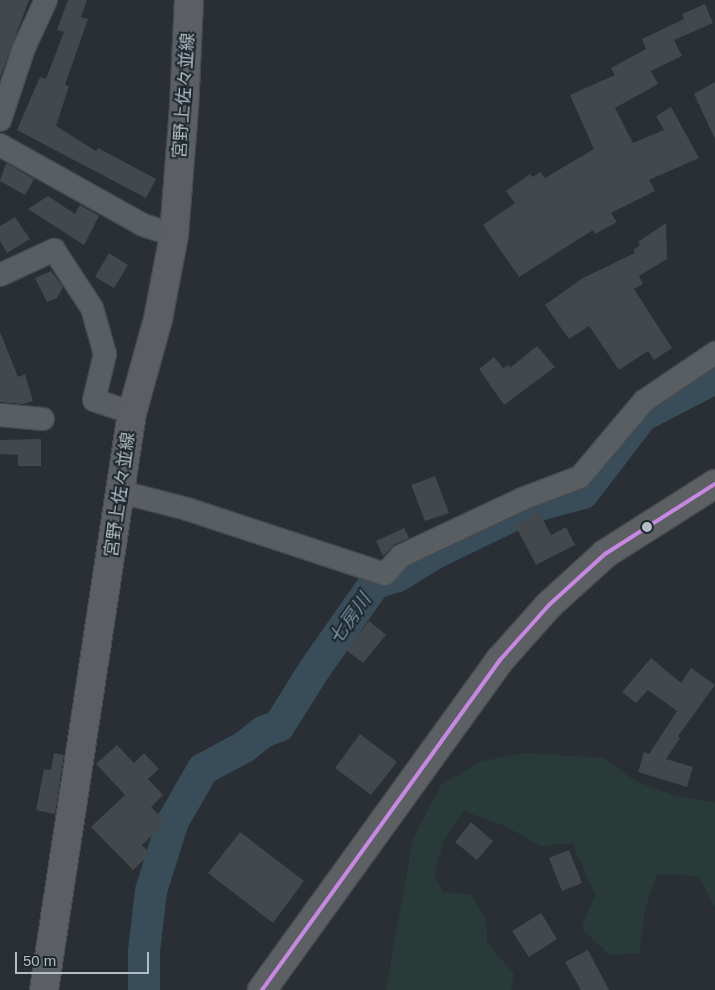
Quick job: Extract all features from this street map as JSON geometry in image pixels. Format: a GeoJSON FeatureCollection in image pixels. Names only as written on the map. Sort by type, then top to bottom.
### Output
{"type":"FeatureCollection","features":[{"type":"Feature","properties":{"kind":"highway"},"geometry":{"type":"LineString","coordinates":[[262,990],[500,660],[549,605],[605,554],[715,484]]}},
{"type":"Feature","properties":{"kind":"main road","name":"宮野上佐々並線"},"geometry":{"type":"LineString","coordinates":[[44,990],[132,413],[158,319],[174,235],[184,109],[189,0]]}},
{"type":"Feature","properties":{"kind":"street"},"geometry":{"type":"LineString","coordinates":[[0,120],[24,48],[46,0]]}},
{"type":"Feature","properties":{"kind":"street"},"geometry":{"type":"LineString","coordinates":[[0,145],[143,224],[174,235]]}},
{"type":"Feature","properties":{"kind":"street"},"geometry":{"type":"LineString","coordinates":[[0,274],[54,250],[92,308],[105,354],[94,400],[132,413]]}},
{"type":"Feature","properties":{"kind":"street"},"geometry":{"type":"LineString","coordinates":[[121,492],[187,509],[385,574],[401,556],[522,499],[580,477],[644,401],[715,353]]}},
{"type":"Feature","properties":{"kind":"street"},"geometry":{"type":"LineString","coordinates":[[0,415],[43,419]]}},
{"type":"Feature","properties":{"kind":"green space"},"geometry":{"type":"Polygon","coordinates":[[[527,753],[603,758],[637,782],[674,795],[715,803],[715,908],[699,876],[657,874],[645,909],[639,953],[610,955],[582,928],[595,895],[572,843],[541,846],[505,826],[464,811],[444,840],[434,875],[443,892],[471,895],[486,919],[487,943],[514,974],[511,990],[386,990],[413,839],[441,785],[482,761],[527,753]]]}},
{"type":"Feature","properties":{"kind":"building"},"geometry":{"type":"Polygon","coordinates":[[[0,0],[29,0],[0,78],[0,0]]]}},
{"type":"Feature","properties":{"kind":"building"},"geometry":{"type":"Polygon","coordinates":[[[68,0],[87,0],[81,17],[88,19],[65,85],[69,86],[56,126],[96,151],[98,148],[156,179],[146,198],[17,130],[40,77],[46,79],[64,32],[57,30],[68,0]]]}},
{"type":"Feature","properties":{"kind":"building"},"geometry":{"type":"Polygon","coordinates":[[[705,4],[713,23],[674,40],[682,56],[651,71],[658,84],[615,108],[633,143],[664,130],[656,116],[671,107],[699,158],[649,180],[655,191],[611,213],[617,222],[595,234],[593,230],[519,277],[483,225],[515,203],[506,191],[530,174],[533,177],[540,172],[545,178],[594,149],[570,95],[615,75],[611,68],[646,49],[642,39],[684,19],[682,14],[705,4]]]}},
{"type":"Feature","properties":{"kind":"building"},"geometry":{"type":"Polygon","coordinates":[[[715,82],[715,139],[694,94],[715,82]]]}},
{"type":"Feature","properties":{"kind":"building"},"geometry":{"type":"Polygon","coordinates":[[[6,163],[34,179],[25,195],[0,181],[6,163]]]}},
{"type":"Feature","properties":{"kind":"building"},"geometry":{"type":"Polygon","coordinates":[[[48,196],[75,214],[80,205],[99,216],[84,245],[28,209],[48,196]]]}},
{"type":"Feature","properties":{"kind":"building"},"geometry":{"type":"Polygon","coordinates":[[[15,217],[30,239],[7,253],[0,241],[0,226],[15,217]]]}},
{"type":"Feature","properties":{"kind":"building"},"geometry":{"type":"Polygon","coordinates":[[[666,223],[667,259],[639,276],[643,284],[634,289],[672,348],[654,360],[648,351],[619,370],[589,326],[569,339],[545,305],[583,278],[635,253],[633,250],[640,245],[638,242],[666,223]]]}},
{"type":"Feature","properties":{"kind":"building"},"geometry":{"type":"Polygon","coordinates":[[[109,253],[128,265],[114,288],[95,277],[109,253]]]}},
{"type":"Feature","properties":{"kind":"building"},"geometry":{"type":"Polygon","coordinates":[[[51,271],[63,287],[57,298],[47,302],[35,278],[51,271]]]}},
{"type":"Feature","properties":{"kind":"building"},"geometry":{"type":"Polygon","coordinates":[[[0,332],[18,377],[25,374],[33,401],[23,404],[0,402],[0,332]]]}},
{"type":"Feature","properties":{"kind":"building"},"geometry":{"type":"Polygon","coordinates":[[[537,346],[555,367],[504,405],[479,369],[494,357],[503,368],[509,365],[510,368],[537,346]]]}},
{"type":"Feature","properties":{"kind":"building"},"geometry":{"type":"Polygon","coordinates":[[[41,439],[41,466],[18,466],[18,455],[0,454],[0,440],[41,439]]]}},
{"type":"Feature","properties":{"kind":"building"},"geometry":{"type":"Polygon","coordinates":[[[435,476],[449,513],[425,521],[411,485],[435,476]]]}},
{"type":"Feature","properties":{"kind":"building"},"geometry":{"type":"Polygon","coordinates":[[[539,512],[551,535],[566,527],[575,545],[536,565],[515,525],[539,512]]]}},
{"type":"Feature","properties":{"kind":"building"},"geometry":{"type":"Polygon","coordinates":[[[404,528],[409,538],[395,544],[383,556],[376,541],[404,528]]]}},
{"type":"Feature","properties":{"kind":"building"},"geometry":{"type":"Polygon","coordinates":[[[369,621],[386,635],[363,663],[346,650],[369,621]]]}},
{"type":"Feature","properties":{"kind":"building"},"geometry":{"type":"Polygon","coordinates":[[[651,658],[681,683],[691,668],[715,685],[678,736],[680,738],[666,759],[693,767],[687,787],[638,772],[644,752],[649,754],[677,711],[648,690],[636,703],[622,692],[651,658]]]}},
{"type":"Feature","properties":{"kind":"building"},"geometry":{"type":"Polygon","coordinates":[[[360,734],[397,762],[371,795],[335,768],[360,734]]]}},
{"type":"Feature","properties":{"kind":"building"},"geometry":{"type":"Polygon","coordinates":[[[117,745],[134,763],[144,753],[159,769],[148,779],[163,795],[151,807],[166,822],[142,845],[150,854],[133,870],[91,827],[125,795],[96,764],[117,745]]]}},
{"type":"Feature","properties":{"kind":"building"},"geometry":{"type":"Polygon","coordinates":[[[54,753],[64,755],[55,814],[36,810],[44,769],[51,770],[54,753]]]}},
{"type":"Feature","properties":{"kind":"building"},"geometry":{"type":"Polygon","coordinates":[[[471,822],[493,841],[477,860],[455,842],[471,822]]]}},
{"type":"Feature","properties":{"kind":"building"},"geometry":{"type":"Polygon","coordinates":[[[240,832],[304,881],[273,923],[208,873],[240,832]]]}},
{"type":"Feature","properties":{"kind":"building"},"geometry":{"type":"Polygon","coordinates":[[[569,850],[582,883],[562,891],[549,858],[569,850]]]}},
{"type":"Feature","properties":{"kind":"building"},"geometry":{"type":"Polygon","coordinates":[[[541,913],[557,939],[529,957],[512,931],[541,913]]]}},
{"type":"Feature","properties":{"kind":"building"},"geometry":{"type":"Polygon","coordinates":[[[588,950],[609,990],[581,990],[565,962],[588,950]]]}},
{"type":"Feature","properties":{"kind":"waterway","name":"七房川"},"geometry":{"type":"LineString","coordinates":[[144,990],[144,951],[151,891],[173,821],[203,769],[244,747],[263,732],[279,726],[314,670],[375,583],[398,576],[431,555],[528,508],[583,493],[642,416],[715,378]]}},
{"type":"Feature","properties":{"kind":"transit line"},"geometry":{"type":"LineString","coordinates":[[262,990],[500,660],[549,605],[605,554],[715,484]]}}]}
